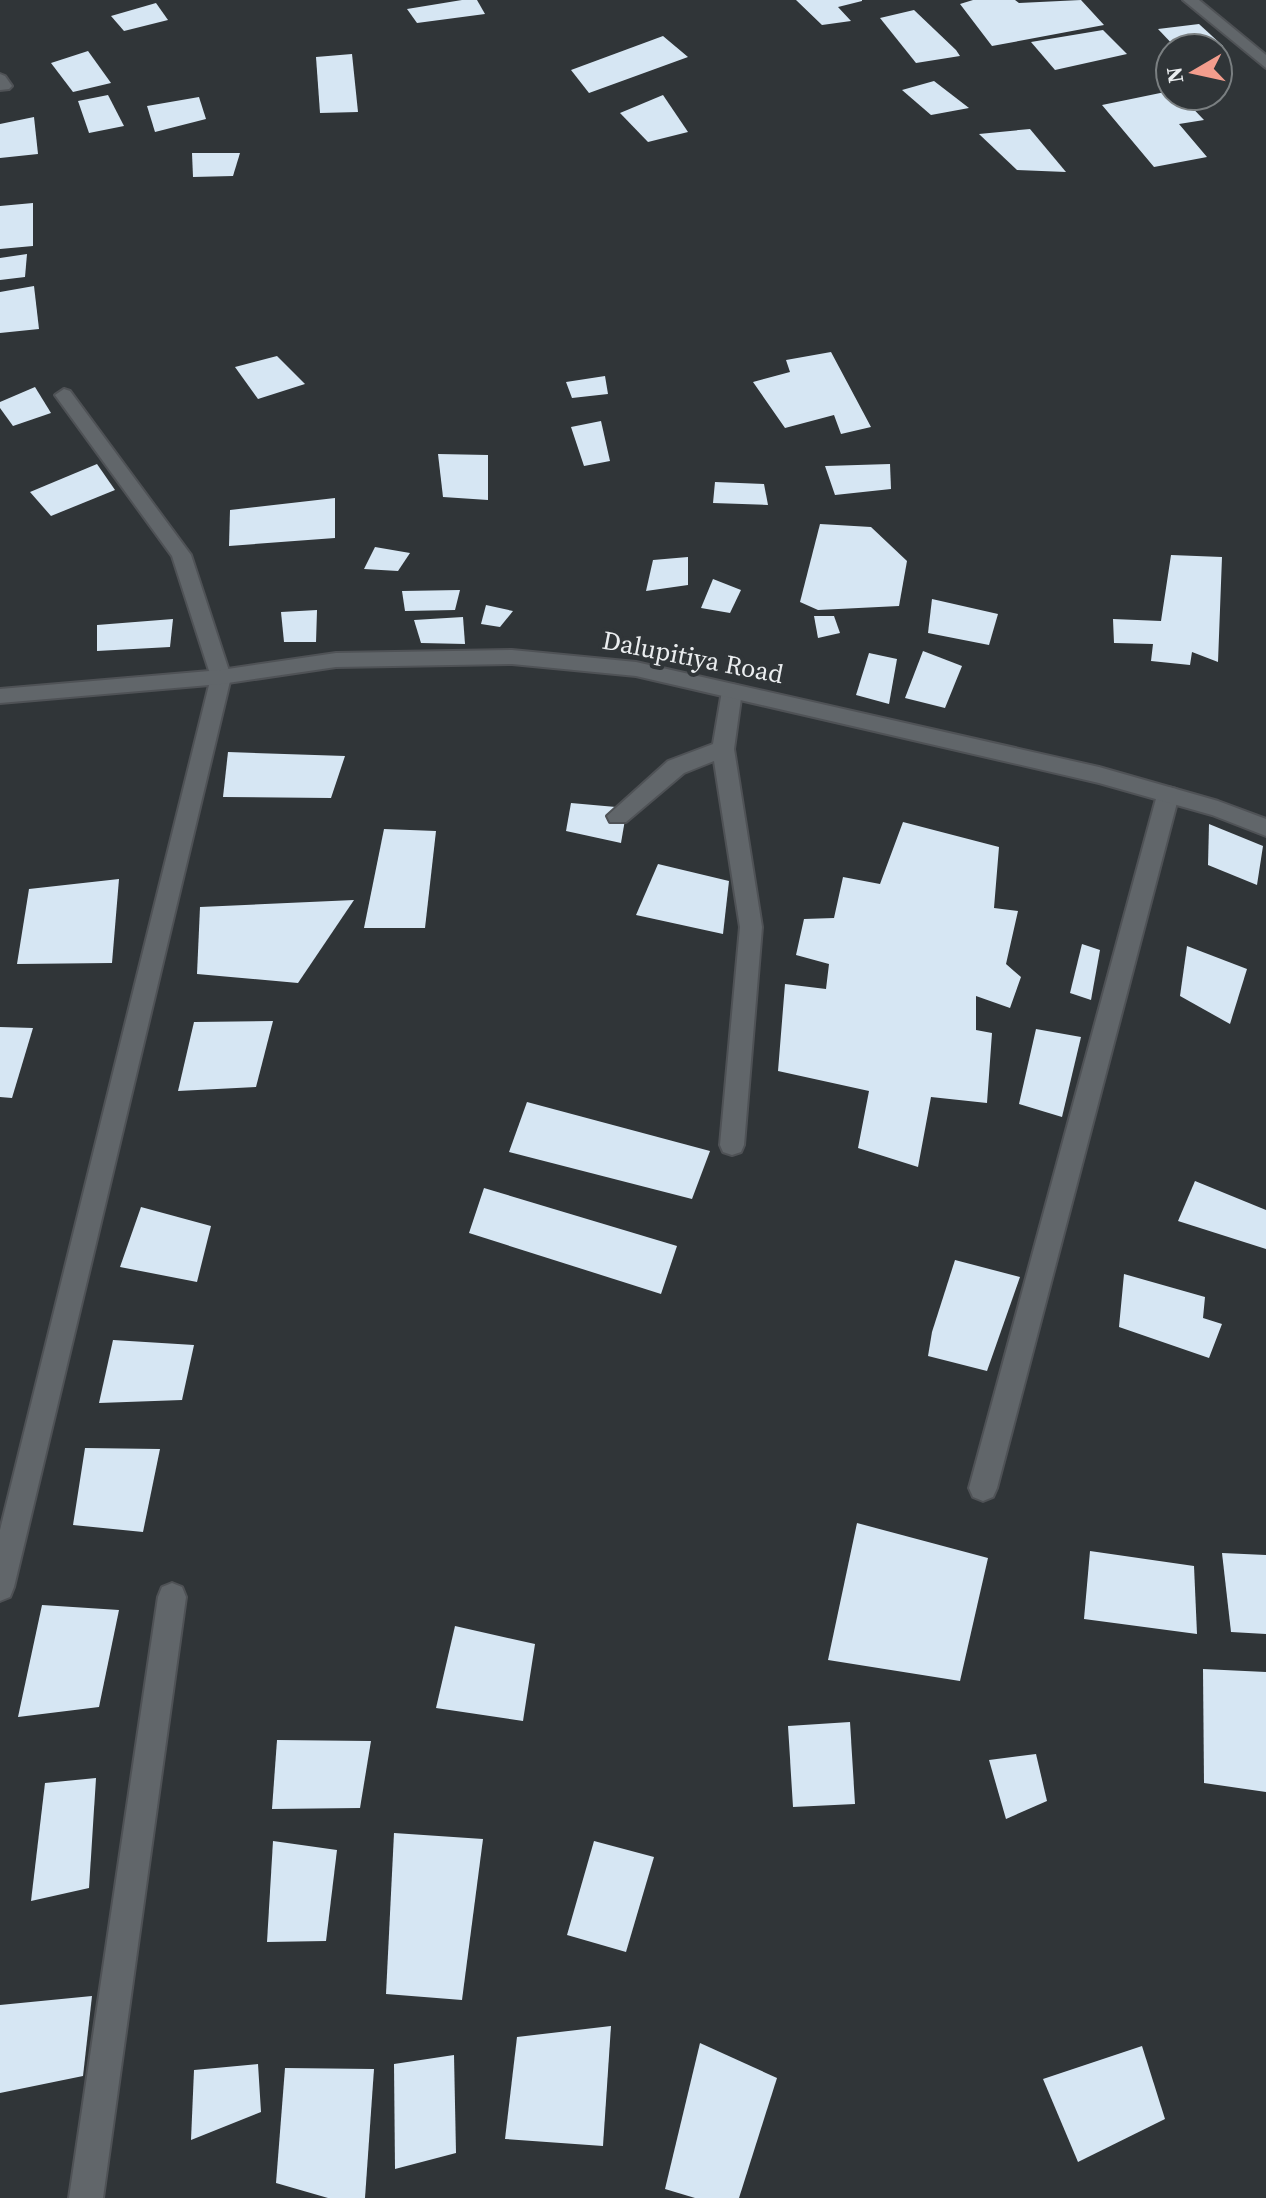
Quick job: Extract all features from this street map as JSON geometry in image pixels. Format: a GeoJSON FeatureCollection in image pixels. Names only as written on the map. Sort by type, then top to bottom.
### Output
{"type":"FeatureCollection","features":[{"type":"Feature","properties":{"kind":"street"},"geometry":{"type":"LineString","coordinates":[[1190,0],[1266,63]]}},
{"type":"Feature","properties":{"kind":"street"},"geometry":{"type":"LineString","coordinates":[[0,1587],[221,677],[181,555],[64,395]]}},
{"type":"Feature","properties":{"kind":"street","name":"Dalupitiya Road"},"geometry":{"type":"LineString","coordinates":[[0,696],[221,677],[336,660],[512,657],[636,669],[1099,775],[1218,809],[1266,828]]}},
{"type":"Feature","properties":{"kind":"street"},"geometry":{"type":"LineString","coordinates":[[732,691],[723,749],[751,927],[732,1145]]}},
{"type":"Feature","properties":{"kind":"street"},"geometry":{"type":"LineString","coordinates":[[618,816],[676,767],[723,749]]}},
{"type":"Feature","properties":{"kind":"street"},"geometry":{"type":"LineString","coordinates":[[983,1488],[1168,795]]}},
{"type":"Feature","properties":{"kind":"street"},"geometry":{"type":"LineString","coordinates":[[86,2198],[172,1597]]}},
{"type":"Feature","properties":{"kind":"building"},"geometry":{"type":"Polygon","coordinates":[[[477,0],[485,14],[417,23],[407,9],[477,0]]]}},
{"type":"Feature","properties":{"kind":"building"},"geometry":{"type":"Polygon","coordinates":[[[796,0],[862,1],[838,7],[851,21],[822,25],[796,0]]]}},
{"type":"Feature","properties":{"kind":"building"},"geometry":{"type":"Polygon","coordinates":[[[973,0],[1015,0],[1019,3],[1081,0],[1104,25],[992,46],[960,4],[973,0]]]}},
{"type":"Feature","properties":{"kind":"building"},"geometry":{"type":"Polygon","coordinates":[[[156,3],[168,20],[124,31],[111,16],[156,3]]]}},
{"type":"Feature","properties":{"kind":"building"},"geometry":{"type":"Polygon","coordinates":[[[914,10],[960,56],[916,63],[880,18],[914,10]]]}},
{"type":"Feature","properties":{"kind":"building"},"geometry":{"type":"Polygon","coordinates":[[[1199,24],[1208,32],[1161,32],[1158,29],[1199,24]]]}},
{"type":"Feature","properties":{"kind":"building"},"geometry":{"type":"Polygon","coordinates":[[[1103,30],[1127,54],[1055,70],[1031,42],[1103,30]]]}},
{"type":"Feature","properties":{"kind":"building"},"geometry":{"type":"Polygon","coordinates":[[[663,36],[688,57],[589,93],[571,70],[663,36]]]}},
{"type":"Feature","properties":{"kind":"building"},"geometry":{"type":"Polygon","coordinates":[[[88,51],[111,83],[73,92],[51,63],[88,51]]]}},
{"type":"Feature","properties":{"kind":"building"},"geometry":{"type":"Polygon","coordinates":[[[352,54],[358,112],[320,113],[316,57],[352,54]]]}},
{"type":"Feature","properties":{"kind":"building"},"geometry":{"type":"Polygon","coordinates":[[[934,81],[969,108],[931,115],[902,90],[934,81]]]}},
{"type":"Feature","properties":{"kind":"building"},"geometry":{"type":"Polygon","coordinates":[[[1154,94],[1154,112],[1196,112],[1204,120],[1179,124],[1207,157],[1154,167],[1102,105],[1154,94]]]}},
{"type":"Feature","properties":{"kind":"building"},"geometry":{"type":"Polygon","coordinates":[[[108,95],[124,126],[89,133],[78,101],[108,95]]]}},
{"type":"Feature","properties":{"kind":"building"},"geometry":{"type":"Polygon","coordinates":[[[663,95],[688,132],[648,142],[620,113],[663,95]]]}},
{"type":"Feature","properties":{"kind":"building"},"geometry":{"type":"Polygon","coordinates":[[[199,97],[206,119],[155,132],[147,106],[199,97]]]}},
{"type":"Feature","properties":{"kind":"building"},"geometry":{"type":"Polygon","coordinates":[[[34,117],[38,154],[0,158],[0,124],[34,117]]]}},
{"type":"Feature","properties":{"kind":"building"},"geometry":{"type":"Polygon","coordinates":[[[1030,129],[1066,172],[1017,170],[979,134],[1030,129]]]}},
{"type":"Feature","properties":{"kind":"building"},"geometry":{"type":"Polygon","coordinates":[[[192,153],[240,153],[233,176],[193,177],[192,153]]]}},
{"type":"Feature","properties":{"kind":"building"},"geometry":{"type":"Polygon","coordinates":[[[33,203],[33,246],[0,249],[0,206],[33,203]]]}},
{"type":"Feature","properties":{"kind":"building"},"geometry":{"type":"Polygon","coordinates":[[[27,254],[25,277],[0,280],[0,258],[27,254]]]}},
{"type":"Feature","properties":{"kind":"building"},"geometry":{"type":"Polygon","coordinates":[[[34,286],[39,329],[0,333],[0,292],[34,286]]]}},
{"type":"Feature","properties":{"kind":"building"},"geometry":{"type":"Polygon","coordinates":[[[831,352],[871,427],[841,434],[834,415],[785,428],[753,382],[790,372],[786,360],[831,352]]]}},
{"type":"Feature","properties":{"kind":"building"},"geometry":{"type":"Polygon","coordinates":[[[277,356],[305,384],[258,399],[235,367],[277,356]]]}},
{"type":"Feature","properties":{"kind":"building"},"geometry":{"type":"Polygon","coordinates":[[[605,376],[608,394],[572,398],[566,382],[605,376]]]}},
{"type":"Feature","properties":{"kind":"building"},"geometry":{"type":"Polygon","coordinates":[[[35,387],[51,413],[13,426],[0,408],[0,402],[35,387]]]}},
{"type":"Feature","properties":{"kind":"building"},"geometry":{"type":"Polygon","coordinates":[[[601,421],[610,461],[584,466],[571,427],[601,421]]]}},
{"type":"Feature","properties":{"kind":"building"},"geometry":{"type":"Polygon","coordinates":[[[438,454],[488,455],[488,500],[443,497],[438,454]]]}},
{"type":"Feature","properties":{"kind":"building"},"geometry":{"type":"Polygon","coordinates":[[[97,464],[115,490],[51,516],[30,492],[97,464]]]}},
{"type":"Feature","properties":{"kind":"building"},"geometry":{"type":"Polygon","coordinates":[[[890,464],[891,489],[835,495],[825,466],[890,464]]]}},
{"type":"Feature","properties":{"kind":"building"},"geometry":{"type":"Polygon","coordinates":[[[715,482],[764,484],[768,505],[713,503],[715,482]]]}},
{"type":"Feature","properties":{"kind":"building"},"geometry":{"type":"Polygon","coordinates":[[[335,498],[335,538],[229,546],[230,510],[335,498]]]}},
{"type":"Feature","properties":{"kind":"building"},"geometry":{"type":"Polygon","coordinates":[[[820,524],[871,527],[907,561],[899,606],[818,610],[800,602],[820,524]]]}},
{"type":"Feature","properties":{"kind":"building"},"geometry":{"type":"Polygon","coordinates":[[[375,547],[410,553],[398,571],[364,569],[375,547]]]}},
{"type":"Feature","properties":{"kind":"building"},"geometry":{"type":"Polygon","coordinates":[[[1171,555],[1222,557],[1218,662],[1192,652],[1190,665],[1151,661],[1153,644],[1114,643],[1113,619],[1161,621],[1171,555]]]}},
{"type":"Feature","properties":{"kind":"building"},"geometry":{"type":"Polygon","coordinates":[[[688,557],[688,585],[646,591],[653,560],[688,557]]]}},
{"type":"Feature","properties":{"kind":"building"},"geometry":{"type":"Polygon","coordinates":[[[713,579],[741,590],[730,613],[701,608],[713,579]]]}},
{"type":"Feature","properties":{"kind":"building"},"geometry":{"type":"Polygon","coordinates":[[[460,590],[455,610],[405,611],[402,591],[460,590]]]}},
{"type":"Feature","properties":{"kind":"building"},"geometry":{"type":"Polygon","coordinates":[[[932,599],[998,614],[989,645],[928,633],[932,599]]]}},
{"type":"Feature","properties":{"kind":"building"},"geometry":{"type":"Polygon","coordinates":[[[486,605],[513,611],[500,627],[481,624],[486,605]]]}},
{"type":"Feature","properties":{"kind":"building"},"geometry":{"type":"Polygon","coordinates":[[[317,610],[316,642],[284,642],[281,612],[317,610]]]}},
{"type":"Feature","properties":{"kind":"building"},"geometry":{"type":"Polygon","coordinates":[[[814,616],[834,616],[840,633],[818,638],[814,616]]]}},
{"type":"Feature","properties":{"kind":"building"},"geometry":{"type":"Polygon","coordinates":[[[463,617],[465,644],[421,643],[414,620],[463,617]]]}},
{"type":"Feature","properties":{"kind":"building"},"geometry":{"type":"Polygon","coordinates":[[[173,619],[170,647],[97,651],[97,625],[173,619]]]}},
{"type":"Feature","properties":{"kind":"building"},"geometry":{"type":"Polygon","coordinates":[[[923,651],[962,666],[945,708],[905,698],[923,651]]]}},
{"type":"Feature","properties":{"kind":"building"},"geometry":{"type":"Polygon","coordinates":[[[869,653],[897,659],[889,704],[856,695],[869,653]]]}},
{"type":"Feature","properties":{"kind":"building"},"geometry":{"type":"Polygon","coordinates":[[[228,752],[345,756],[331,798],[223,797],[228,752]]]}},
{"type":"Feature","properties":{"kind":"building"},"geometry":{"type":"Polygon","coordinates":[[[571,803],[627,808],[621,843],[566,831],[571,803]]]}},
{"type":"Feature","properties":{"kind":"building"},"geometry":{"type":"Polygon","coordinates":[[[903,822],[999,847],[994,908],[1018,911],[1006,964],[1021,977],[1010,1008],[976,996],[976,1030],[992,1033],[987,1103],[931,1097],[918,1167],[858,1148],[869,1091],[778,1071],[785,984],[826,989],[829,964],[796,955],[804,919],[834,918],[843,877],[880,884],[903,822]]]}},
{"type":"Feature","properties":{"kind":"building"},"geometry":{"type":"Polygon","coordinates":[[[1209,824],[1263,846],[1257,885],[1208,865],[1209,824]]]}},
{"type":"Feature","properties":{"kind":"building"},"geometry":{"type":"Polygon","coordinates":[[[384,829],[436,831],[425,928],[364,928],[384,829]]]}},
{"type":"Feature","properties":{"kind":"building"},"geometry":{"type":"Polygon","coordinates":[[[658,864],[729,881],[723,934],[636,915],[658,864]]]}},
{"type":"Feature","properties":{"kind":"building"},"geometry":{"type":"Polygon","coordinates":[[[119,879],[112,963],[17,964],[29,889],[119,879]]]}},
{"type":"Feature","properties":{"kind":"building"},"geometry":{"type":"Polygon","coordinates":[[[354,900],[298,983],[197,974],[200,907],[354,900]]]}},
{"type":"Feature","properties":{"kind":"building"},"geometry":{"type":"Polygon","coordinates":[[[1082,944],[1100,950],[1091,1000],[1070,993],[1082,944]]]}},
{"type":"Feature","properties":{"kind":"building"},"geometry":{"type":"Polygon","coordinates":[[[1187,946],[1247,969],[1230,1024],[1180,996],[1187,946]]]}},
{"type":"Feature","properties":{"kind":"building"},"geometry":{"type":"Polygon","coordinates":[[[273,1021],[256,1087],[178,1091],[194,1022],[273,1021]]]}},
{"type":"Feature","properties":{"kind":"building"},"geometry":{"type":"Polygon","coordinates":[[[0,1027],[33,1028],[12,1098],[0,1097],[0,1027]]]}},
{"type":"Feature","properties":{"kind":"building"},"geometry":{"type":"Polygon","coordinates":[[[1036,1029],[1081,1037],[1062,1117],[1019,1104],[1036,1029]]]}},
{"type":"Feature","properties":{"kind":"building"},"geometry":{"type":"Polygon","coordinates":[[[527,1102],[710,1151],[692,1199],[509,1152],[527,1102]]]}},
{"type":"Feature","properties":{"kind":"building"},"geometry":{"type":"Polygon","coordinates":[[[1195,1181],[1266,1210],[1266,1249],[1178,1221],[1195,1181]]]}},
{"type":"Feature","properties":{"kind":"building"},"geometry":{"type":"Polygon","coordinates":[[[484,1188],[677,1246],[661,1294],[469,1233],[484,1188]]]}},
{"type":"Feature","properties":{"kind":"building"},"geometry":{"type":"Polygon","coordinates":[[[141,1207],[211,1226],[197,1282],[120,1267],[141,1207]]]}},
{"type":"Feature","properties":{"kind":"building"},"geometry":{"type":"Polygon","coordinates":[[[955,1260],[1020,1277],[987,1371],[928,1356],[932,1332],[955,1260]]]}},
{"type":"Feature","properties":{"kind":"building"},"geometry":{"type":"Polygon","coordinates":[[[1124,1274],[1205,1297],[1203,1318],[1222,1324],[1209,1358],[1119,1327],[1124,1274]]]}},
{"type":"Feature","properties":{"kind":"building"},"geometry":{"type":"Polygon","coordinates":[[[113,1340],[194,1345],[182,1400],[99,1403],[113,1340]]]}},
{"type":"Feature","properties":{"kind":"building"},"geometry":{"type":"Polygon","coordinates":[[[85,1448],[160,1449],[143,1532],[73,1525],[85,1448]]]}},
{"type":"Feature","properties":{"kind":"building"},"geometry":{"type":"Polygon","coordinates":[[[857,1523],[988,1558],[960,1681],[828,1660],[857,1523]]]}},
{"type":"Feature","properties":{"kind":"building"},"geometry":{"type":"Polygon","coordinates":[[[1090,1551],[1194,1566],[1197,1634],[1084,1619],[1090,1551]]]}},
{"type":"Feature","properties":{"kind":"building"},"geometry":{"type":"Polygon","coordinates":[[[1222,1553],[1266,1555],[1266,1634],[1231,1632],[1222,1553]]]}},
{"type":"Feature","properties":{"kind":"building"},"geometry":{"type":"Polygon","coordinates":[[[42,1605],[119,1610],[99,1707],[18,1717],[42,1605]]]}},
{"type":"Feature","properties":{"kind":"building"},"geometry":{"type":"Polygon","coordinates":[[[455,1626],[535,1644],[523,1721],[436,1708],[455,1626]]]}},
{"type":"Feature","properties":{"kind":"building"},"geometry":{"type":"Polygon","coordinates":[[[1203,1669],[1266,1672],[1266,1792],[1204,1783],[1203,1669]]]}},
{"type":"Feature","properties":{"kind":"building"},"geometry":{"type":"Polygon","coordinates":[[[850,1722],[855,1804],[793,1807],[788,1726],[850,1722]]]}},
{"type":"Feature","properties":{"kind":"building"},"geometry":{"type":"Polygon","coordinates":[[[277,1740],[371,1741],[360,1808],[272,1809],[277,1740]]]}},
{"type":"Feature","properties":{"kind":"building"},"geometry":{"type":"Polygon","coordinates":[[[1036,1754],[1047,1801],[1006,1819],[989,1760],[1036,1754]]]}},
{"type":"Feature","properties":{"kind":"building"},"geometry":{"type":"Polygon","coordinates":[[[96,1778],[89,1888],[31,1901],[45,1783],[96,1778]]]}},
{"type":"Feature","properties":{"kind":"building"},"geometry":{"type":"Polygon","coordinates":[[[394,1833],[483,1839],[462,2000],[386,1994],[394,1833]]]}},
{"type":"Feature","properties":{"kind":"building"},"geometry":{"type":"Polygon","coordinates":[[[273,1841],[337,1850],[326,1941],[267,1942],[273,1841]]]}},
{"type":"Feature","properties":{"kind":"building"},"geometry":{"type":"Polygon","coordinates":[[[594,1841],[654,1857],[626,1952],[567,1935],[594,1841]]]}},
{"type":"Feature","properties":{"kind":"building"},"geometry":{"type":"Polygon","coordinates":[[[92,1996],[83,2076],[0,2093],[0,2005],[92,1996]]]}},
{"type":"Feature","properties":{"kind":"building"},"geometry":{"type":"Polygon","coordinates":[[[611,2026],[603,2146],[505,2139],[517,2037],[611,2026]]]}},
{"type":"Feature","properties":{"kind":"building"},"geometry":{"type":"Polygon","coordinates":[[[700,2043],[777,2078],[739,2198],[695,2198],[665,2189],[700,2043]]]}},
{"type":"Feature","properties":{"kind":"building"},"geometry":{"type":"Polygon","coordinates":[[[1142,2046],[1165,2119],[1078,2162],[1043,2079],[1142,2046]]]}},
{"type":"Feature","properties":{"kind":"building"},"geometry":{"type":"Polygon","coordinates":[[[454,2055],[456,2153],[395,2169],[394,2064],[454,2055]]]}},
{"type":"Feature","properties":{"kind":"building"},"geometry":{"type":"Polygon","coordinates":[[[258,2064],[261,2112],[191,2140],[194,2070],[258,2064]]]}},
{"type":"Feature","properties":{"kind":"building"},"geometry":{"type":"Polygon","coordinates":[[[285,2068],[374,2069],[365,2198],[328,2198],[276,2183],[285,2068]]]}}]}
